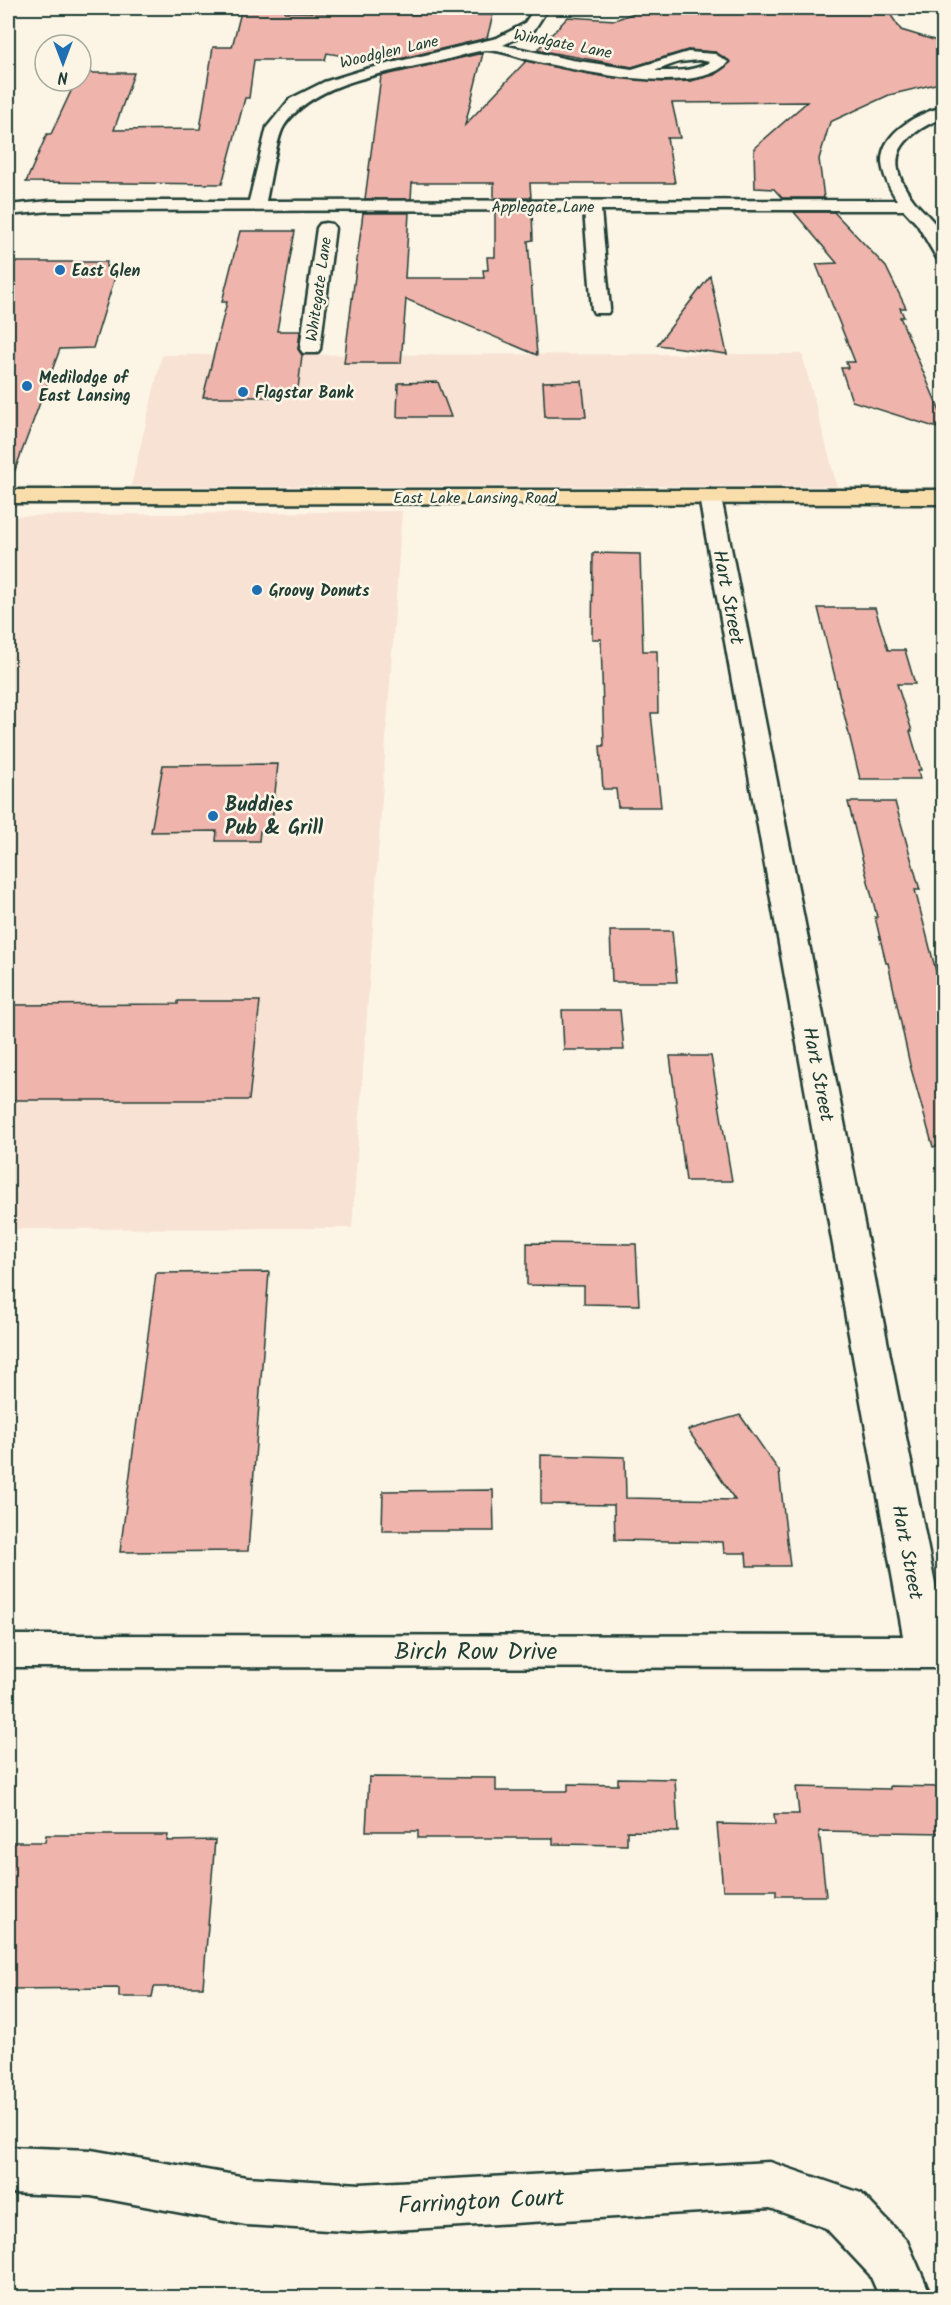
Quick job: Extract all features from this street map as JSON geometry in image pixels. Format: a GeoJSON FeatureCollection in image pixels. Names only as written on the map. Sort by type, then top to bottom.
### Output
{"type":"FeatureCollection","features":[{"type":"Feature","properties":{"kind":"main road","name":"East Lake Lansing Road"},"geometry":{"type":"LineString","coordinates":[[8,498],[944,497]]}},
{"type":"Feature","properties":{"kind":"street","name":"Woodglen Lane"},"geometry":{"type":"LineString","coordinates":[[256,206],[280,116],[292,104],[311,93],[367,72],[487,46],[514,35],[531,24],[539,17],[541,8]]}},
{"type":"Feature","properties":{"kind":"street","name":"Windgate Lane"},"geometry":{"type":"LineString","coordinates":[[487,46],[598,69],[633,73],[684,75],[717,67],[721,62],[701,56],[684,56],[633,73]]}},
{"type":"Feature","properties":{"kind":"street"},"geometry":{"type":"LineString","coordinates":[[944,111],[910,127],[898,137],[890,154],[888,165],[908,205],[925,222],[944,256]]}},
{"type":"Feature","properties":{"kind":"street","name":"Applegate Lane"},"geometry":{"type":"LineString","coordinates":[[8,202],[50,206],[908,205]]}},
{"type":"Feature","properties":{"kind":"street","name":"Applegate Lane"},"geometry":{"type":"LineString","coordinates":[[8,210],[50,206]]}},
{"type":"Feature","properties":{"kind":"street","name":"Whitegate Lane"},"geometry":{"type":"LineString","coordinates":[[317,206],[315,223],[326,228],[339,224],[342,206]]}},
{"type":"Feature","properties":{"kind":"street"},"geometry":{"type":"LineString","coordinates":[[592,206],[601,309]]}},
{"type":"Feature","properties":{"kind":"street","name":"Whitegate Lane"},"geometry":{"type":"LineString","coordinates":[[310,349],[326,228]]}},
{"type":"Feature","properties":{"kind":"street","name":"Hart Street"},"geometry":{"type":"LineString","coordinates":[[710,497],[935,1652]]}},
{"type":"Feature","properties":{"kind":"street","name":"Birch Row Drive"},"geometry":{"type":"LineString","coordinates":[[8,1651],[935,1652]]}},
{"type":"Feature","properties":{"kind":"street","name":"Farrington Court"},"geometry":{"type":"LineString","coordinates":[[8,2170],[91,2173],[246,2201],[360,2208],[770,2185],[843,2210],[889,2258],[906,2298]]}},
{"type":"Feature","properties":{"kind":"shaded area"},"geometry":{"type":"Polygon","coordinates":[[[802,354],[837,486],[131,486],[162,355],[802,354]]]}},
{"type":"Feature","properties":{"kind":"shaded area"},"geometry":{"type":"Polygon","coordinates":[[[402,511],[352,1228],[8,1229],[8,516],[402,511]]]}},
{"type":"Feature","properties":{"kind":"building"},"geometry":{"type":"Polygon","coordinates":[[[242,8],[286,8],[285,12],[493,15],[487,38],[383,63],[327,53],[325,60],[254,60],[249,98],[245,98],[222,184],[26,182],[47,134],[51,134],[70,93],[93,93],[93,73],[134,73],[114,130],[200,129],[213,47],[232,47],[242,8]]]}},
{"type":"Feature","properties":{"kind":"building"},"geometry":{"type":"Polygon","coordinates":[[[647,8],[707,10],[886,8],[901,30],[944,43],[944,82],[889,95],[830,122],[819,159],[824,198],[782,198],[774,189],[755,188],[754,148],[807,102],[672,103],[680,138],[667,138],[675,183],[530,183],[531,198],[494,198],[494,183],[412,183],[411,199],[365,199],[381,76],[483,53],[465,125],[526,61],[605,77],[665,82],[691,81],[714,75],[730,63],[715,52],[688,50],[632,67],[537,50],[568,17],[615,20],[647,8]]]}},
{"type":"Feature","properties":{"kind":"building"},"geometry":{"type":"Polygon","coordinates":[[[495,212],[532,212],[533,240],[528,241],[537,355],[406,299],[401,363],[344,363],[363,213],[409,213],[405,278],[484,278],[483,270],[488,270],[487,257],[495,257],[495,212]]]}},
{"type":"Feature","properties":{"kind":"building"},"geometry":{"type":"Polygon","coordinates":[[[794,212],[834,212],[886,267],[906,308],[900,308],[904,317],[900,317],[944,421],[944,430],[852,401],[841,368],[848,368],[846,362],[855,362],[816,264],[837,263],[794,212]]]}},
{"type":"Feature","properties":{"kind":"building"},"geometry":{"type":"Polygon","coordinates":[[[240,231],[295,231],[277,331],[300,331],[298,349],[302,355],[297,397],[203,397],[227,302],[222,302],[240,231]]]}},
{"type":"Feature","properties":{"kind":"building"},"geometry":{"type":"Polygon","coordinates":[[[8,262],[107,262],[106,267],[115,267],[112,274],[116,274],[93,348],[60,349],[12,478],[8,478],[8,262]]]}},
{"type":"Feature","properties":{"kind":"building"},"geometry":{"type":"Polygon","coordinates":[[[710,276],[727,354],[657,345],[710,276]]]}},
{"type":"Feature","properties":{"kind":"building"},"geometry":{"type":"Polygon","coordinates":[[[582,381],[586,417],[545,417],[543,382],[582,381]]]}},
{"type":"Feature","properties":{"kind":"building"},"geometry":{"type":"Polygon","coordinates":[[[438,382],[451,417],[397,417],[398,383],[438,382]]]}},
{"type":"Feature","properties":{"kind":"building"},"geometry":{"type":"Polygon","coordinates":[[[593,553],[640,554],[643,651],[657,651],[658,713],[651,713],[661,807],[618,807],[616,789],[603,789],[600,746],[604,746],[601,639],[592,639],[593,553]]]}},
{"type":"Feature","properties":{"kind":"building"},"geometry":{"type":"Polygon","coordinates":[[[818,608],[875,608],[888,650],[905,650],[915,684],[897,684],[912,731],[910,731],[921,770],[918,770],[920,779],[860,779],[818,608]]]}},
{"type":"Feature","properties":{"kind":"building","name":"Buddies Pub & Grill"},"geometry":{"type":"Polygon","coordinates":[[[278,764],[271,831],[260,831],[259,841],[216,841],[217,831],[151,832],[163,765],[278,764]]]}},
{"type":"Feature","properties":{"kind":"building"},"geometry":{"type":"Polygon","coordinates":[[[848,802],[895,802],[920,890],[915,890],[938,979],[944,979],[944,1145],[933,1147],[910,1065],[888,963],[886,963],[875,917],[877,917],[848,802]]]}},
{"type":"Feature","properties":{"kind":"building"},"geometry":{"type":"Polygon","coordinates":[[[610,931],[672,931],[677,982],[612,982],[610,931]]]}},
{"type":"Feature","properties":{"kind":"building"},"geometry":{"type":"Polygon","coordinates":[[[178,1001],[260,1001],[249,1100],[8,1100],[8,1005],[178,1004],[178,1001]]]}},
{"type":"Feature","properties":{"kind":"building"},"geometry":{"type":"Polygon","coordinates":[[[562,1010],[620,1010],[624,1050],[564,1050],[562,1010]]]}},
{"type":"Feature","properties":{"kind":"building"},"geometry":{"type":"Polygon","coordinates":[[[670,1056],[711,1056],[732,1181],[686,1181],[670,1056]]]}},
{"type":"Feature","properties":{"kind":"building"},"geometry":{"type":"Polygon","coordinates":[[[527,1243],[636,1244],[639,1305],[584,1304],[584,1286],[527,1285],[527,1243]]]}},
{"type":"Feature","properties":{"kind":"building"},"geometry":{"type":"Polygon","coordinates":[[[269,1272],[248,1551],[120,1552],[156,1273],[269,1272]]]}},
{"type":"Feature","properties":{"kind":"building"},"geometry":{"type":"Polygon","coordinates":[[[740,1415],[779,1471],[790,1566],[747,1566],[746,1553],[724,1553],[723,1542],[615,1540],[614,1505],[541,1504],[541,1455],[625,1457],[626,1498],[735,1500],[688,1430],[740,1415]]]}},
{"type":"Feature","properties":{"kind":"building"},"geometry":{"type":"Polygon","coordinates":[[[493,1490],[494,1531],[382,1531],[383,1491],[493,1490]]]}},
{"type":"Feature","properties":{"kind":"building"},"geometry":{"type":"Polygon","coordinates":[[[369,1777],[496,1778],[496,1791],[568,1791],[568,1784],[618,1785],[618,1778],[675,1779],[678,1832],[627,1831],[627,1845],[553,1844],[553,1838],[418,1838],[418,1831],[366,1831],[369,1777]]]}},
{"type":"Feature","properties":{"kind":"building"},"geometry":{"type":"Polygon","coordinates":[[[890,1786],[944,1787],[944,1833],[819,1831],[826,1896],[776,1896],[776,1890],[723,1890],[717,1824],[775,1825],[774,1814],[799,1814],[796,1787],[890,1789],[890,1786]]]}},
{"type":"Feature","properties":{"kind":"building"},"geometry":{"type":"Polygon","coordinates":[[[46,1835],[168,1835],[167,1841],[215,1840],[203,1987],[154,1987],[152,1997],[119,1997],[119,1988],[8,1989],[8,1842],[45,1842],[46,1835]]]}},
{"type":"Feature","properties":{"kind":"place","name":"East Glen"},"geometry":{"type":"Point","coordinates":[60,270]}},
{"type":"Feature","properties":{"kind":"place","name":"Medilodge of East Lansing"},"geometry":{"type":"Point","coordinates":[27,386]}},
{"type":"Feature","properties":{"kind":"place","name":"Flagstar Bank"},"geometry":{"type":"Point","coordinates":[243,392]}},
{"type":"Feature","properties":{"kind":"place","name":"Groovy Donuts"},"geometry":{"type":"Point","coordinates":[257,590]}},
{"type":"Feature","properties":{"kind":"place","name":"Buddies Pub & Grill"},"geometry":{"type":"Point","coordinates":[213,816]}}]}
